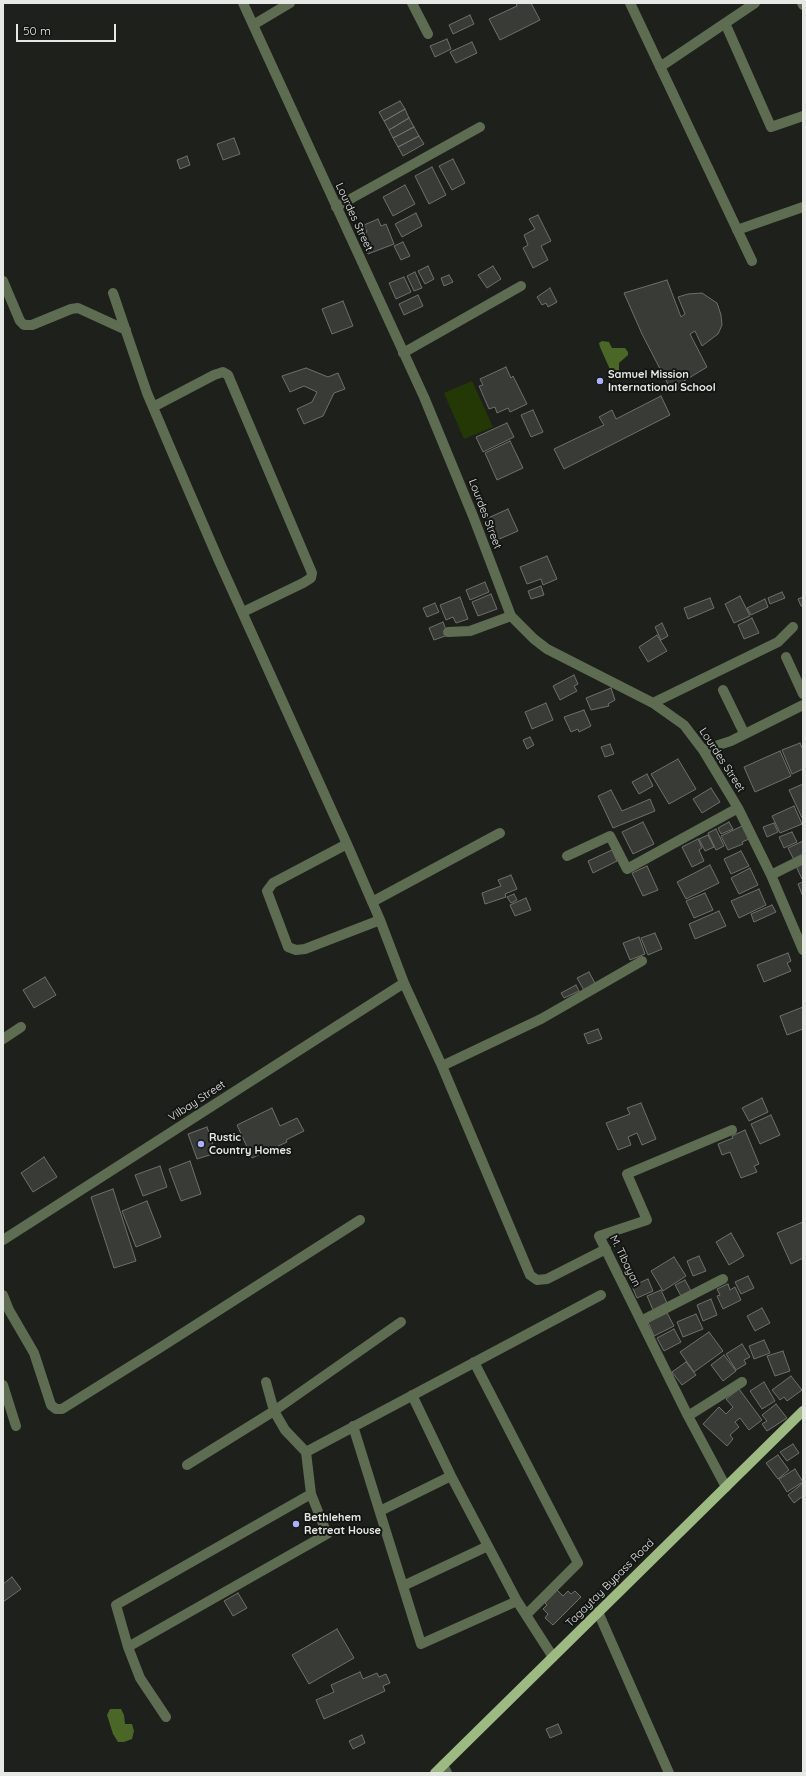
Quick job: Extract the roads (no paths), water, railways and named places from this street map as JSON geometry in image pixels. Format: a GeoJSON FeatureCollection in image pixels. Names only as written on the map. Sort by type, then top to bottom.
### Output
{"type":"FeatureCollection","features":[{"type":"Feature","properties":{"kind":"main road","name":"Tagaytay Bypass Road"},"geometry":{"type":"LineString","coordinates":[[435,1773],[445,1769],[598,1612],[803,1411]]}},
{"type":"Feature","properties":{"kind":"street","name":"Lourdes Street"},"geometry":{"type":"LineString","coordinates":[[243,3],[424,397],[511,616],[534,639],[547,649],[653,703],[684,725],[703,750],[738,808],[771,875],[803,950]]}},
{"type":"Feature","properties":{"kind":"street"},"geometry":{"type":"LineString","coordinates":[[253,25],[290,3]]}},
{"type":"Feature","properties":{"kind":"street"},"geometry":{"type":"LineString","coordinates":[[412,3],[428,34]]}},
{"type":"Feature","properties":{"kind":"street"},"geometry":{"type":"LineString","coordinates":[[630,3],[752,261]]}},
{"type":"Feature","properties":{"kind":"street"},"geometry":{"type":"LineString","coordinates":[[660,67],[755,3]]}},
{"type":"Feature","properties":{"kind":"street"},"geometry":{"type":"LineString","coordinates":[[725,23],[771,127],[803,116]]}},
{"type":"Feature","properties":{"kind":"street"},"geometry":{"type":"LineString","coordinates":[[336,207],[480,127]]}},
{"type":"Feature","properties":{"kind":"street"},"geometry":{"type":"LineString","coordinates":[[737,230],[803,207]]}},
{"type":"Feature","properties":{"kind":"street"},"geometry":{"type":"LineString","coordinates":[[3,281],[20,321],[24,325],[32,325],[71,309],[78,308],[126,330]]}},
{"type":"Feature","properties":{"kind":"street"},"geometry":{"type":"LineString","coordinates":[[403,353],[521,286]]}},
{"type":"Feature","properties":{"kind":"street"},"geometry":{"type":"LineString","coordinates":[[113,294],[154,407],[242,612],[380,920],[404,983],[442,1066],[530,1275],[537,1280],[547,1279],[606,1249]]}},
{"type":"Feature","properties":{"kind":"street"},"geometry":{"type":"LineString","coordinates":[[154,407],[214,375],[223,372],[228,375],[312,573],[310,578],[303,583],[242,612]]}},
{"type":"Feature","properties":{"kind":"street"},"geometry":{"type":"LineString","coordinates":[[448,632],[470,631],[511,616]]}},
{"type":"Feature","properties":{"kind":"street"},"geometry":{"type":"LineString","coordinates":[[653,703],[778,642],[793,627]]}},
{"type":"Feature","properties":{"kind":"street"},"geometry":{"type":"LineString","coordinates":[[786,657],[803,694]]}},
{"type":"Feature","properties":{"kind":"street"},"geometry":{"type":"LineString","coordinates":[[723,690],[744,733]]}},
{"type":"Feature","properties":{"kind":"street"},"geometry":{"type":"LineString","coordinates":[[703,750],[731,740],[803,705]]}},
{"type":"Feature","properties":{"kind":"street"},"geometry":{"type":"LineString","coordinates":[[567,856],[610,836],[627,869],[738,808]]}},
{"type":"Feature","properties":{"kind":"street"},"geometry":{"type":"LineString","coordinates":[[372,902],[500,833]]}},
{"type":"Feature","properties":{"kind":"street"},"geometry":{"type":"LineString","coordinates":[[347,844],[273,883],[267,891],[288,947],[296,950],[305,949],[380,920]]}},
{"type":"Feature","properties":{"kind":"street"},"geometry":{"type":"LineString","coordinates":[[771,875],[803,859]]}},
{"type":"Feature","properties":{"kind":"street"},"geometry":{"type":"LineString","coordinates":[[442,1066],[541,1018],[642,960]]}},
{"type":"Feature","properties":{"kind":"street","name":"Vilbay Street"},"geometry":{"type":"LineString","coordinates":[[3,1240],[404,983]]}},
{"type":"Feature","properties":{"kind":"street"},"geometry":{"type":"LineString","coordinates":[[3,1039],[21,1026]]}},
{"type":"Feature","properties":{"kind":"street","name":"M. Tibayan"},"geometry":{"type":"LineString","coordinates":[[726,1487],[688,1416],[599,1236],[647,1220],[627,1174],[732,1130]]}},
{"type":"Feature","properties":{"kind":"street"},"geometry":{"type":"LineString","coordinates":[[3,1295],[9,1310],[34,1353],[51,1405],[56,1409],[62,1409],[360,1220]]}},
{"type":"Feature","properties":{"kind":"street"},"geometry":{"type":"LineString","coordinates":[[641,1321],[723,1279]]}},
{"type":"Feature","properties":{"kind":"street"},"geometry":{"type":"LineString","coordinates":[[306,1452],[601,1295]]}},
{"type":"Feature","properties":{"kind":"street"},"geometry":{"type":"LineString","coordinates":[[187,1466],[274,1411],[400,1322]]}},
{"type":"Feature","properties":{"kind":"street"},"geometry":{"type":"LineString","coordinates":[[474,1362],[578,1563],[526,1615]]}},
{"type":"Feature","properties":{"kind":"street"},"geometry":{"type":"LineString","coordinates":[[128,1647],[327,1534],[311,1494],[306,1452],[285,1430],[274,1411],[266,1382]]}},
{"type":"Feature","properties":{"kind":"street"},"geometry":{"type":"LineString","coordinates":[[688,1416],[742,1382]]}},
{"type":"Feature","properties":{"kind":"street"},"geometry":{"type":"LineString","coordinates":[[3,1386],[16,1426]]}},
{"type":"Feature","properties":{"kind":"street"},"geometry":{"type":"LineString","coordinates":[[412,1395],[451,1476],[517,1601],[553,1657]]}},
{"type":"Feature","properties":{"kind":"street"},"geometry":{"type":"LineString","coordinates":[[3,1420],[12,1416]]}},
{"type":"Feature","properties":{"kind":"street"},"geometry":{"type":"LineString","coordinates":[[353,1426],[421,1644],[517,1601]]}},
{"type":"Feature","properties":{"kind":"street"},"geometry":{"type":"LineString","coordinates":[[380,1511],[451,1476]]}},
{"type":"Feature","properties":{"kind":"street"},"geometry":{"type":"LineString","coordinates":[[166,1717],[140,1678],[128,1647],[116,1605],[311,1494]]}},
{"type":"Feature","properties":{"kind":"street"},"geometry":{"type":"LineString","coordinates":[[404,1586],[488,1546]]}},
{"type":"Feature","properties":{"kind":"street"},"geometry":{"type":"LineString","coordinates":[[598,1612],[669,1773]]}},
{"type":"Feature","properties":{"kind":"place","name":"Samuel Mission International School"},"geometry":{"type":"Point","coordinates":[600,381]}},
{"type":"Feature","properties":{"kind":"place","name":"Rustic Country Homes"},"geometry":{"type":"Point","coordinates":[201,1144]}},
{"type":"Feature","properties":{"kind":"place","name":"Bethlehem Retreat House"},"geometry":{"type":"Point","coordinates":[296,1524]}}]}
